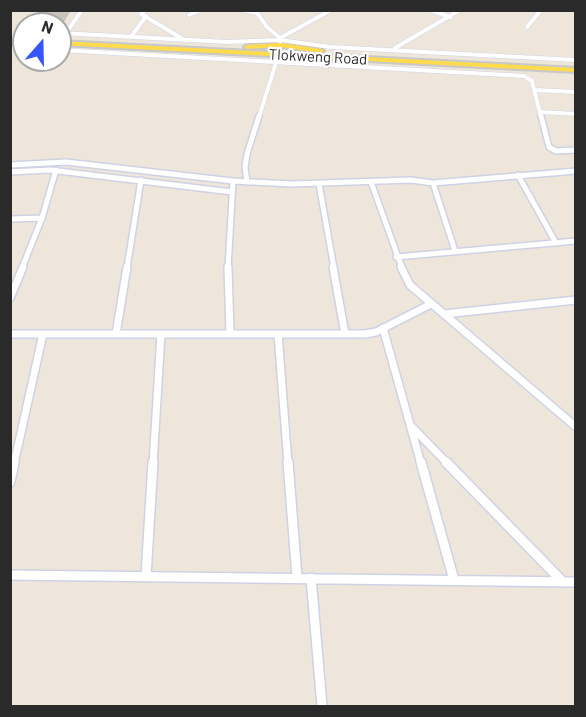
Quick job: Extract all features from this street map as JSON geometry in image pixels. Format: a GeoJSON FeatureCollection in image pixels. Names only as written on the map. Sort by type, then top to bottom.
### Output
{"type":"FeatureCollection","features":[{"type":"Feature","properties":{"kind":"main road","name":"Tlokweng Road"},"geometry":{"type":"LineString","coordinates":[[72,40],[279,48],[576,65]]}},
{"type":"Feature","properties":{"kind":"main road","name":"Tlokweng Road"},"geometry":{"type":"LineString","coordinates":[[72,43],[279,48],[576,70]]}},
{"type":"Feature","properties":{"kind":"street"},"geometry":{"type":"LineString","coordinates":[[72,24],[82,10]]}},
{"type":"Feature","properties":{"kind":"street"},"geometry":{"type":"LineString","coordinates":[[146,10],[141,14],[184,40]]}},
{"type":"Feature","properties":{"kind":"street"},"geometry":{"type":"LineString","coordinates":[[189,15],[201,10]]}},
{"type":"Feature","properties":{"kind":"street"},"geometry":{"type":"LineString","coordinates":[[242,10],[256,12],[279,48]]}},
{"type":"Feature","properties":{"kind":"street"},"geometry":{"type":"LineString","coordinates":[[247,182],[245,167],[247,154],[279,48],[331,10]]}},
{"type":"Feature","properties":{"kind":"street"},"geometry":{"type":"LineString","coordinates":[[431,10],[450,17]]}},
{"type":"Feature","properties":{"kind":"street"},"geometry":{"type":"LineString","coordinates":[[393,50],[460,10]]}},
{"type":"Feature","properties":{"kind":"street"},"geometry":{"type":"LineString","coordinates":[[527,27],[541,10]]}},
{"type":"Feature","properties":{"kind":"street"},"geometry":{"type":"LineString","coordinates":[[132,37],[146,16]]}},
{"type":"Feature","properties":{"kind":"street"},"geometry":{"type":"LineString","coordinates":[[72,33],[242,42],[524,76],[531,79],[535,90],[549,147],[556,151],[576,150]]}},
{"type":"Feature","properties":{"kind":"street"},"geometry":{"type":"LineString","coordinates":[[72,50],[320,46],[576,60]]}},
{"type":"Feature","properties":{"kind":"street"},"geometry":{"type":"LineString","coordinates":[[535,90],[576,92]]}},
{"type":"Feature","properties":{"kind":"street"},"geometry":{"type":"LineString","coordinates":[[541,112],[576,114]]}},
{"type":"Feature","properties":{"kind":"street"},"geometry":{"type":"LineString","coordinates":[[10,165],[66,162],[233,181],[319,184],[411,180],[433,183],[576,171]]}},
{"type":"Feature","properties":{"kind":"street"},"geometry":{"type":"LineString","coordinates":[[10,172],[56,170],[231,192]]}},
{"type":"Feature","properties":{"kind":"street"},"geometry":{"type":"LineString","coordinates":[[10,298],[42,218],[56,170]]}},
{"type":"Feature","properties":{"kind":"street"},"geometry":{"type":"LineString","coordinates":[[518,175],[556,243]]}},
{"type":"Feature","properties":{"kind":"street"},"geometry":{"type":"LineString","coordinates":[[116,334],[141,180]]}},
{"type":"Feature","properties":{"kind":"street"},"geometry":{"type":"LineString","coordinates":[[230,334],[228,255],[233,181]]}},
{"type":"Feature","properties":{"kind":"street"},"geometry":{"type":"LineString","coordinates":[[371,182],[396,257],[410,285],[576,427]]}},
{"type":"Feature","properties":{"kind":"street"},"geometry":{"type":"LineString","coordinates":[[433,183],[455,251]]}},
{"type":"Feature","properties":{"kind":"street"},"geometry":{"type":"LineString","coordinates":[[319,184],[345,334]]}},
{"type":"Feature","properties":{"kind":"street"},"geometry":{"type":"LineString","coordinates":[[10,219],[42,218]]}},
{"type":"Feature","properties":{"kind":"street"},"geometry":{"type":"LineString","coordinates":[[396,257],[576,241]]}},
{"type":"Feature","properties":{"kind":"street"},"geometry":{"type":"LineString","coordinates":[[444,314],[576,300]]}},
{"type":"Feature","properties":{"kind":"street"},"geometry":{"type":"LineString","coordinates":[[10,334],[371,334],[431,304]]}},
{"type":"Feature","properties":{"kind":"street"},"geometry":{"type":"LineString","coordinates":[[383,328],[454,580]]}},
{"type":"Feature","properties":{"kind":"street"},"geometry":{"type":"LineString","coordinates":[[10,482],[43,334]]}},
{"type":"Feature","properties":{"kind":"street"},"geometry":{"type":"LineString","coordinates":[[146,576],[161,334]]}},
{"type":"Feature","properties":{"kind":"street"},"geometry":{"type":"LineString","coordinates":[[278,334],[297,578]]}},
{"type":"Feature","properties":{"kind":"street"},"geometry":{"type":"LineString","coordinates":[[412,427],[563,582]]}},
{"type":"Feature","properties":{"kind":"street"},"geometry":{"type":"LineString","coordinates":[[10,574],[576,582]]}},
{"type":"Feature","properties":{"kind":"street"},"geometry":{"type":"LineString","coordinates":[[311,578],[322,706]]}},
{"type":"Feature","properties":{"kind":"building"},"geometry":{"type":"Polygon","coordinates":[[[39,10],[71,10],[70,12],[38,12],[39,10]]]}}]}
